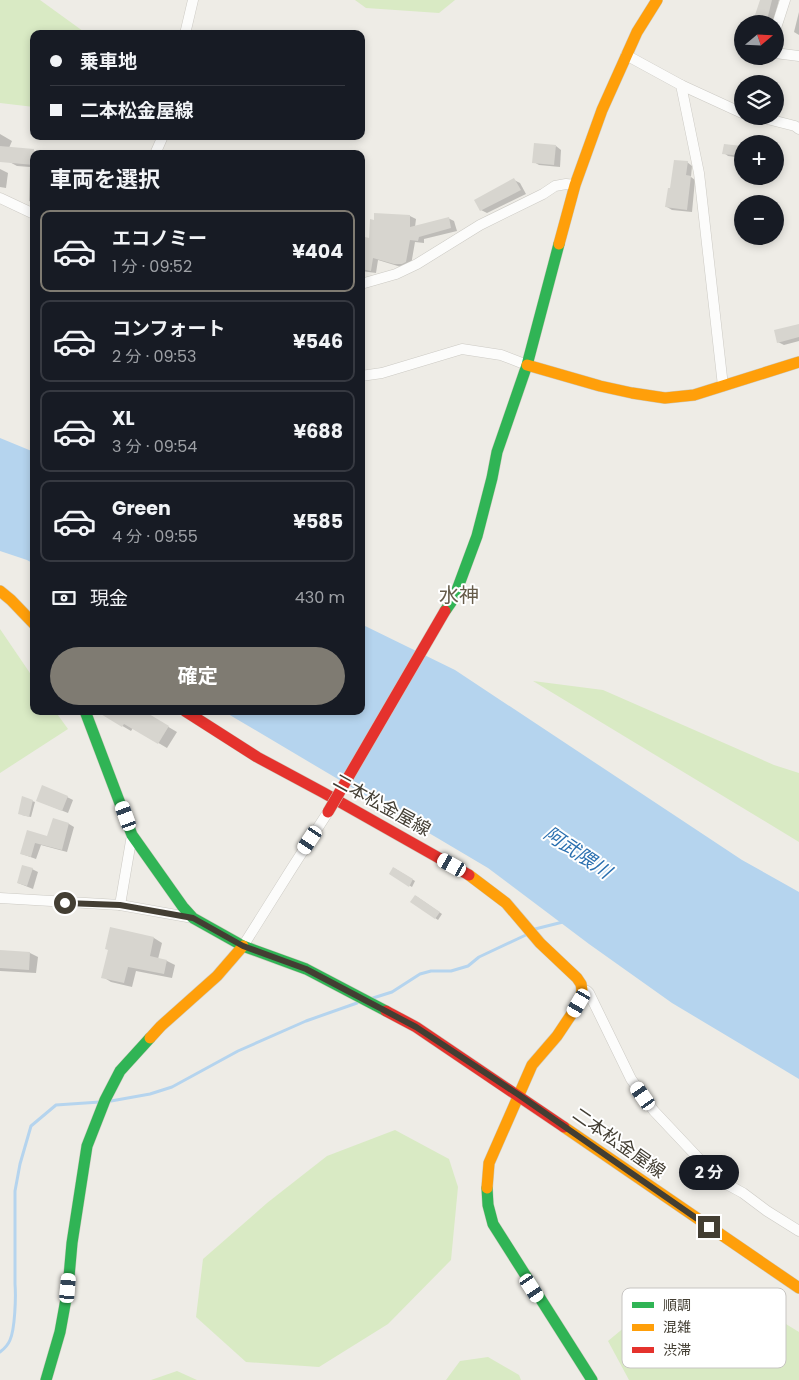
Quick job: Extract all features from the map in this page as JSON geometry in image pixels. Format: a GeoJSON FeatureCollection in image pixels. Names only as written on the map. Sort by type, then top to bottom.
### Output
{"type":"FeatureCollection","features":[{"type":"Feature","properties":{"kind":"street"},"geometry":{"type":"LineString","coordinates":[[186,30],[194,0]]}},
{"type":"Feature","properties":{"kind":"street"},"geometry":{"type":"LineString","coordinates":[[46,1380],[60,1332],[68,1288],[72,1242],[87,1146],[105,1100],[120,1071],[161,1026],[217,976],[243,946],[328,812],[454,598],[478,536],[497,452],[527,365],[575,185],[602,110],[626,55],[637,32],[657,0]]}},
{"type":"Feature","properties":{"kind":"street"},"geometry":{"type":"LineString","coordinates":[[780,15],[785,0]]}},
{"type":"Feature","properties":{"kind":"street"},"geometry":{"type":"LineString","coordinates":[[784,54],[799,56]]}},
{"type":"Feature","properties":{"kind":"street"},"geometry":{"type":"LineString","coordinates":[[626,55],[681,85],[734,109]]}},
{"type":"Feature","properties":{"kind":"street"},"geometry":{"type":"LineString","coordinates":[[681,85],[699,173],[723,386]]}},
{"type":"Feature","properties":{"kind":"street"},"geometry":{"type":"LineString","coordinates":[[784,123],[799,129]]}},
{"type":"Feature","properties":{"kind":"street"},"geometry":{"type":"LineString","coordinates":[[365,283],[396,274],[417,264],[480,225],[543,194],[555,186],[575,185]]}},
{"type":"Feature","properties":{"kind":"street"},"geometry":{"type":"LineString","coordinates":[[0,198],[30,212]]}},
{"type":"Feature","properties":{"kind":"street"},"geometry":{"type":"LineString","coordinates":[[365,375],[401,368],[462,349],[501,355],[527,365],[600,386],[665,398],[694,394],[799,362]]}},
{"type":"Feature","properties":{"kind":"street"},"geometry":{"type":"LineString","coordinates":[[0,591],[30,620]]}},
{"type":"Feature","properties":{"kind":"street","name":"二本松金屋線"},"geometry":{"type":"LineString","coordinates":[[87,715],[132,835],[183,907],[193,918],[243,946],[306,969],[416,1027],[519,1095],[799,1288]]}},
{"type":"Feature","properties":{"kind":"street","name":"二本松金屋線"},"geometry":{"type":"LineString","coordinates":[[191,715],[257,757],[468,874],[506,902],[540,944],[577,978],[582,990]]}},
{"type":"Feature","properties":{"kind":"street"},"geometry":{"type":"LineString","coordinates":[[120,905],[132,835]]}},
{"type":"Feature","properties":{"kind":"street"},"geometry":{"type":"LineString","coordinates":[[0,898],[120,905],[193,918]]}},
{"type":"Feature","properties":{"kind":"street"},"geometry":{"type":"LineString","coordinates":[[592,1380],[493,1224],[488,1205],[487,1186],[489,1163],[532,1066],[574,1012],[582,990],[589,993],[632,1080],[654,1110],[719,1180],[743,1193],[767,1211],[799,1230]]}},
{"type":"Feature","properties":{"kind":"green space"},"geometry":{"type":"Polygon","coordinates":[[[0,0],[40,0],[81,30],[30,30],[30,107],[0,103],[0,0]]]}},
{"type":"Feature","properties":{"kind":"green space"},"geometry":{"type":"Polygon","coordinates":[[[355,0],[455,0],[439,13],[366,8],[355,0]]]}},
{"type":"Feature","properties":{"kind":"green space"},"geometry":{"type":"Polygon","coordinates":[[[0,629],[30,673],[30,715],[58,715],[68,729],[0,773],[0,629]]]}},
{"type":"Feature","properties":{"kind":"green space"},"geometry":{"type":"Polygon","coordinates":[[[533,681],[603,690],[774,765],[799,773],[799,842],[533,681]]]}},
{"type":"Feature","properties":{"kind":"green space"},"geometry":{"type":"Polygon","coordinates":[[[395,1130],[449,1159],[458,1187],[451,1260],[388,1324],[319,1367],[246,1362],[196,1317],[203,1259],[267,1203],[327,1156],[395,1130]]]}},
{"type":"Feature","properties":{"kind":"green space"},"geometry":{"type":"Polygon","coordinates":[[[786,1324],[799,1332],[799,1380],[629,1380],[623,1368],[786,1368],[786,1324]]]}},
{"type":"Feature","properties":{"kind":"green space"},"geometry":{"type":"Polygon","coordinates":[[[622,1329],[622,1367],[608,1341],[622,1329]]]}},
{"type":"Feature","properties":{"kind":"green space"},"geometry":{"type":"Polygon","coordinates":[[[488,1357],[519,1375],[521,1380],[446,1380],[460,1361],[488,1357]]]}},
{"type":"Feature","properties":{"kind":"green space"},"geometry":{"type":"Polygon","coordinates":[[[177,1371],[197,1380],[151,1380],[177,1371]]]}},
{"type":"Feature","properties":{"kind":"water"},"geometry":{"type":"Polygon","coordinates":[[[0,438],[30,450],[30,562],[0,551],[0,438]]]}},
{"type":"Feature","properties":{"kind":"water","name":"阿武隈川"},"geometry":{"type":"Polygon","coordinates":[[[365,626],[455,670],[742,860],[799,892],[799,1079],[672,1003],[589,944],[488,868],[230,715],[365,715],[365,626]]]}},
{"type":"Feature","properties":{"kind":"building"},"geometry":{"type":"Polygon","coordinates":[[[760,0],[772,0],[768,15],[755,15],[760,0]]]}},
{"type":"Feature","properties":{"kind":"building"},"geometry":{"type":"Polygon","coordinates":[[[534,143],[556,145],[554,165],[532,163],[534,143]]]}},
{"type":"Feature","properties":{"kind":"building"},"geometry":{"type":"Polygon","coordinates":[[[724,144],[734,145],[734,155],[722,154],[724,144]]]}},
{"type":"Feature","properties":{"kind":"building"},"geometry":{"type":"Polygon","coordinates":[[[0,146],[34,149],[30,150],[30,165],[0,162],[0,146]]]}},
{"type":"Feature","properties":{"kind":"building"},"geometry":{"type":"Polygon","coordinates":[[[674,160],[688,161],[686,175],[691,176],[687,210],[665,207],[674,160]]]}},
{"type":"Feature","properties":{"kind":"building"},"geometry":{"type":"Polygon","coordinates":[[[514,178],[521,190],[480,211],[474,200],[514,178]]]}},
{"type":"Feature","properties":{"kind":"building"},"geometry":{"type":"Polygon","coordinates":[[[374,213],[410,215],[410,227],[449,217],[451,228],[419,237],[418,241],[410,240],[406,262],[402,264],[394,264],[373,258],[371,271],[365,270],[365,237],[369,238],[370,219],[374,220],[374,213]]]}},
{"type":"Feature","properties":{"kind":"building"},"geometry":{"type":"Polygon","coordinates":[[[799,324],[799,337],[777,343],[774,330],[799,324]]]}},
{"type":"Feature","properties":{"kind":"building"},"geometry":{"type":"Polygon","coordinates":[[[102,715],[151,715],[169,726],[158,744],[124,724],[122,727],[102,715]]]}},
{"type":"Feature","properties":{"kind":"building"},"geometry":{"type":"Polygon","coordinates":[[[42,785],[68,796],[62,811],[36,801],[42,785]]]}},
{"type":"Feature","properties":{"kind":"building"},"geometry":{"type":"Polygon","coordinates":[[[22,796],[33,800],[29,817],[18,814],[22,796]]]}},
{"type":"Feature","properties":{"kind":"building"},"geometry":{"type":"Polygon","coordinates":[[[53,818],[69,823],[62,850],[35,843],[31,857],[20,854],[27,830],[47,836],[53,818]]]}},
{"type":"Feature","properties":{"kind":"building"},"geometry":{"type":"Polygon","coordinates":[[[22,865],[33,868],[27,886],[17,883],[22,865]]]}},
{"type":"Feature","properties":{"kind":"building"},"geometry":{"type":"Polygon","coordinates":[[[393,867],[413,879],[409,887],[389,874],[393,867]]]}},
{"type":"Feature","properties":{"kind":"building"},"geometry":{"type":"Polygon","coordinates":[[[415,895],[440,912],[435,919],[410,902],[415,895]]]}},
{"type":"Feature","properties":{"kind":"building"},"geometry":{"type":"Polygon","coordinates":[[[110,927],[154,937],[150,956],[167,960],[164,974],[128,967],[124,983],[101,978],[108,950],[105,949],[110,927]]]}},
{"type":"Feature","properties":{"kind":"building"},"geometry":{"type":"Polygon","coordinates":[[[0,950],[30,952],[29,970],[0,968],[0,950]]]}},
{"type":"Feature","properties":{"kind":"waterway"},"geometry":{"type":"LineString","coordinates":[[535,929],[563,922]]}},
{"type":"Feature","properties":{"kind":"waterway"},"geometry":{"type":"LineString","coordinates":[[373,998],[392,992],[420,974],[431,971],[451,971],[468,966],[479,957],[528,934]]}},
{"type":"Feature","properties":{"kind":"waterway"},"geometry":{"type":"LineString","coordinates":[[111,1101],[150,1094],[172,1087],[238,1051],[306,1021],[357,1003]]}},
{"type":"Feature","properties":{"kind":"waterway"},"geometry":{"type":"LineString","coordinates":[[0,1352],[9,1342],[13,1328],[15,1313],[15,1191],[20,1164],[31,1126],[56,1105],[100,1102]]}},
{"type":"Feature","properties":{"kind":"traffic: fast"},"geometry":{"type":"LineString","coordinates":[[445,611],[454,598],[477,536],[497,452],[527,365],[559,244]]}},
{"type":"Feature","properties":{"kind":"traffic: fast"},"geometry":{"type":"LineString","coordinates":[[87,715],[132,835],[183,907],[193,918],[243,946],[306,969],[386,1011]]}},
{"type":"Feature","properties":{"kind":"traffic: fast"},"geometry":{"type":"LineString","coordinates":[[46,1380],[60,1332],[68,1288],[72,1243],[87,1146],[105,1100],[120,1071],[150,1038]]}},
{"type":"Feature","properties":{"kind":"traffic: fast"},"geometry":{"type":"LineString","coordinates":[[487,1188],[488,1205],[493,1224],[592,1380]]}},
{"type":"Feature","properties":{"kind":"traffic: slow"},"geometry":{"type":"LineString","coordinates":[[559,244],[575,185],[602,110],[637,32],[657,0]]}},
{"type":"Feature","properties":{"kind":"traffic: slow"},"geometry":{"type":"LineString","coordinates":[[527,365],[600,386],[665,398],[694,395],[799,362]]}},
{"type":"Feature","properties":{"kind":"traffic: slow"},"geometry":{"type":"LineString","coordinates":[[0,591],[30,620]]}},
{"type":"Feature","properties":{"kind":"traffic: slow"},"geometry":{"type":"LineString","coordinates":[[469,875],[506,903],[540,943],[577,978],[582,990],[579,1003],[557,1036],[532,1065],[489,1163],[487,1188]]}},
{"type":"Feature","properties":{"kind":"traffic: slow"},"geometry":{"type":"LineString","coordinates":[[150,1038],[217,976],[243,946]]}},
{"type":"Feature","properties":{"kind":"traffic: slow"},"geometry":{"type":"LineString","coordinates":[[564,1127],[799,1288]]}},
{"type":"Feature","properties":{"kind":"traffic: jam"},"geometry":{"type":"LineString","coordinates":[[328,812],[445,611]]}},
{"type":"Feature","properties":{"kind":"traffic: jam"},"geometry":{"type":"LineString","coordinates":[[191,715],[257,757],[469,875]]}},
{"type":"Feature","properties":{"kind":"traffic: jam"},"geometry":{"type":"LineString","coordinates":[[386,1011],[416,1027],[564,1127]]}},
{"type":"Feature","properties":{"kind":"district","name":"水神"},"geometry":{"type":"Point","coordinates":[459,595]}},
{"type":"Feature","properties":{"kind":"route"},"geometry":{"type":"LineString","coordinates":[[65,903],[120,905],[193,918],[243,946],[306,969],[416,1027],[519,1095],[709,1227]]}}]}
